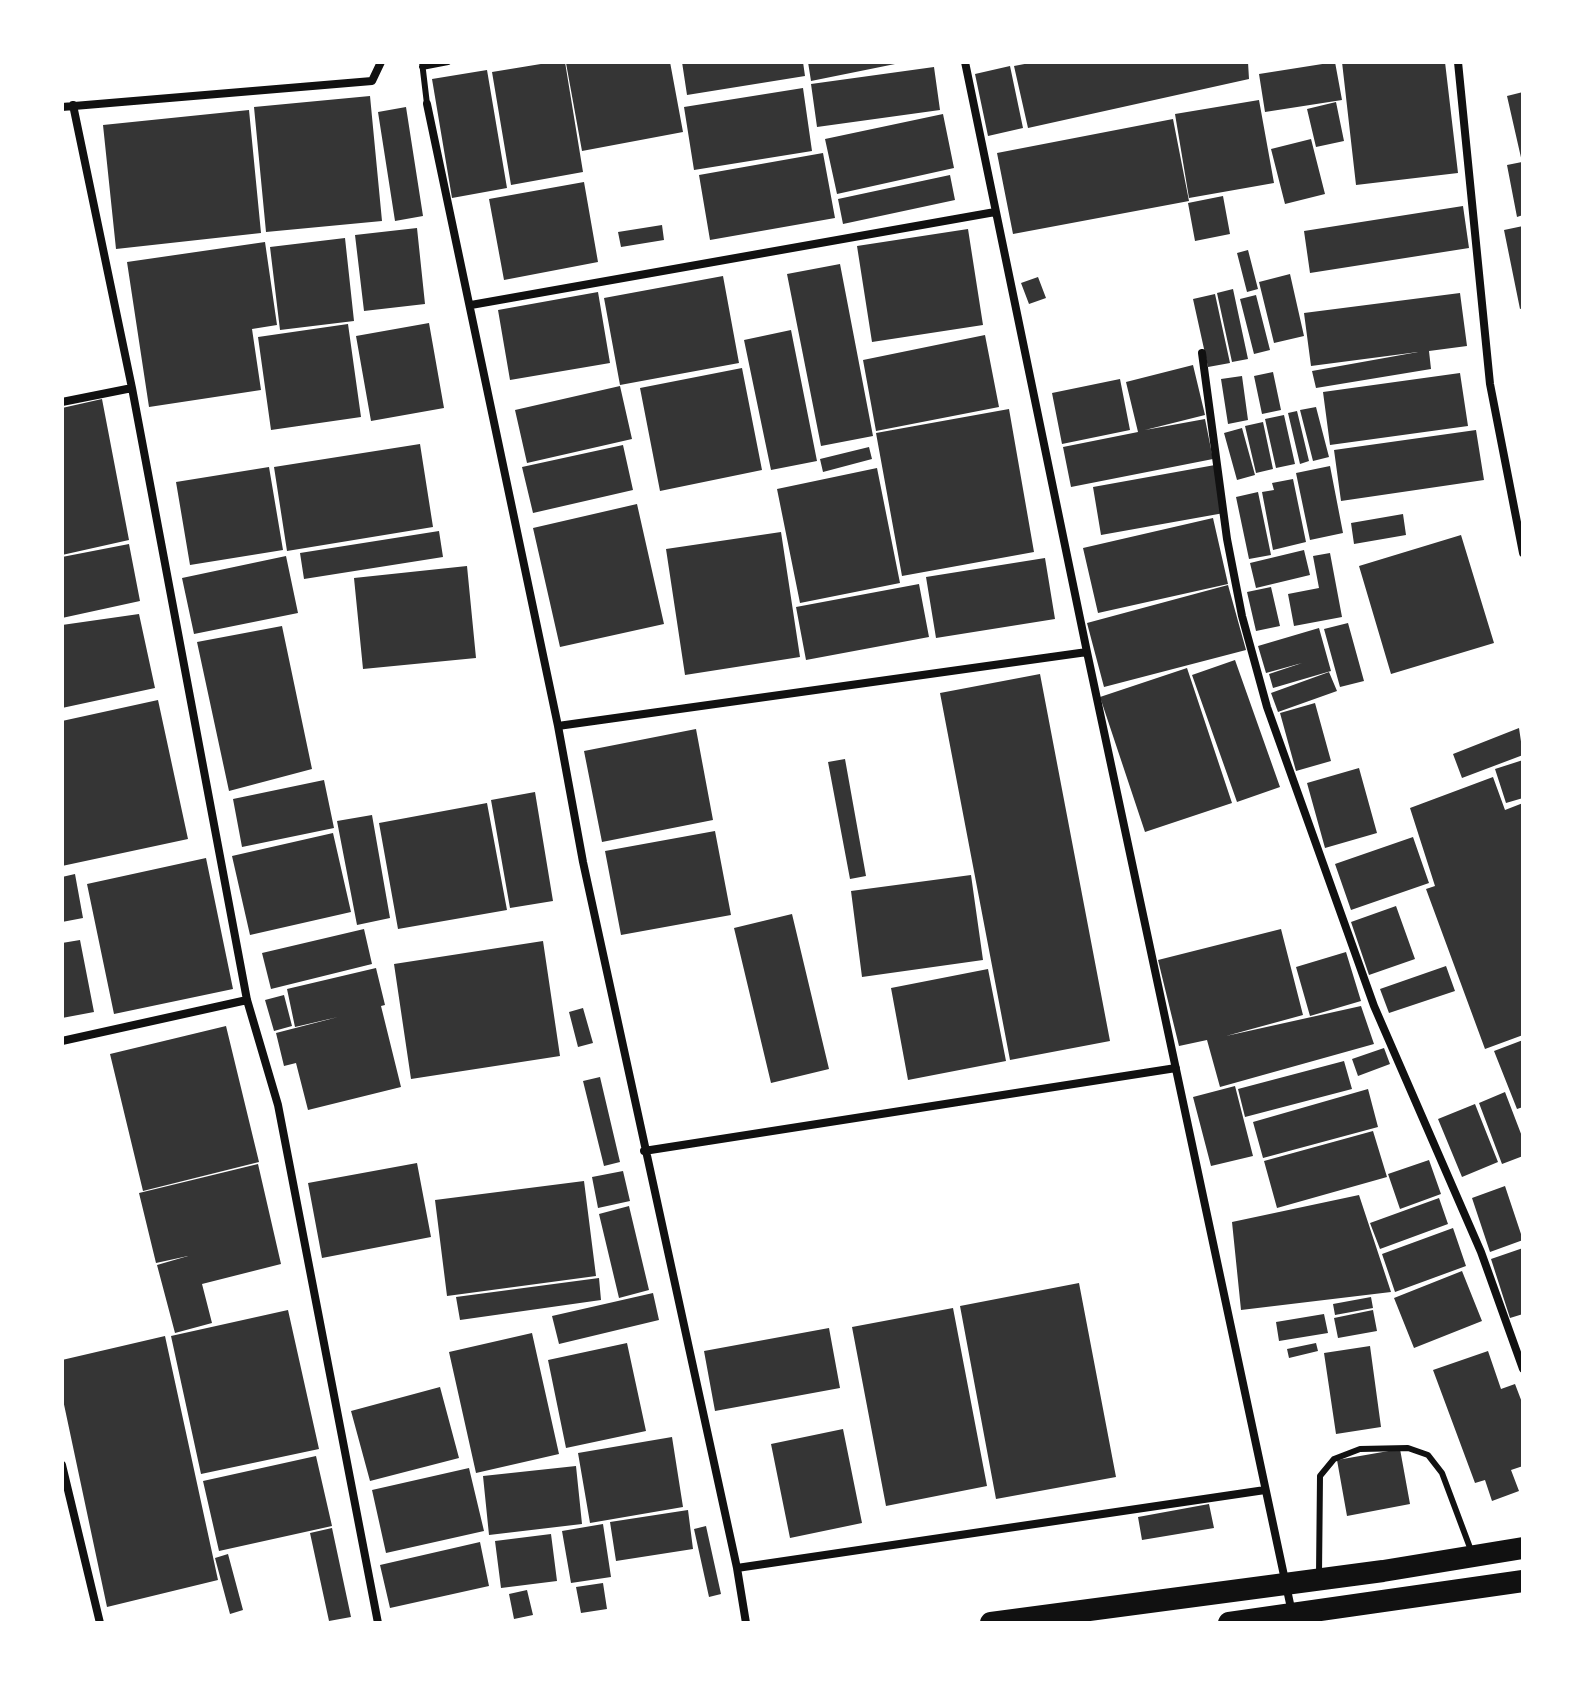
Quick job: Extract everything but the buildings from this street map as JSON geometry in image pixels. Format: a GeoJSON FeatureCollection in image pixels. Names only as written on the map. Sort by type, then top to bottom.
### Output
{"type":"FeatureCollection","features":[{"type":"Feature","properties":{"kind":"highway"},"geometry":{"type":"LineString","coordinates":[[991,1623],[1319,1580],[1523,1548]]}},
{"type":"Feature","properties":{"kind":"highway"},"geometry":{"type":"LineString","coordinates":[[1238,1622],[1523,1581]]}},
{"type":"Feature","properties":{"kind":"street"},"geometry":{"type":"LineString","coordinates":[[62,107],[372,81],[381,62]]}},
{"type":"Feature","properties":{"kind":"street"},"geometry":{"type":"LineString","coordinates":[[965,62],[1292,1614]]}},
{"type":"Feature","properties":{"kind":"street"},"geometry":{"type":"LineString","coordinates":[[1458,62],[1490,384],[1523,553]]}},
{"type":"Feature","properties":{"kind":"street"},"geometry":{"type":"LineString","coordinates":[[427,104],[644,1151],[737,1568],[746,1623]]}},
{"type":"Feature","properties":{"kind":"street"},"geometry":{"type":"LineString","coordinates":[[73,105],[132,388],[247,1000],[278,1105],[378,1623]]}},
{"type":"Feature","properties":{"kind":"street"},"geometry":{"type":"LineString","coordinates":[[471,305],[995,212]]}},
{"type":"Feature","properties":{"kind":"street"},"geometry":{"type":"LineString","coordinates":[[1202,353],[1227,539],[1242,616],[1267,707],[1374,1006],[1481,1252],[1523,1369]]}},
{"type":"Feature","properties":{"kind":"street"},"geometry":{"type":"LineString","coordinates":[[62,402],[132,388]]}},
{"type":"Feature","properties":{"kind":"street"},"geometry":{"type":"LineString","coordinates":[[558,726],[1087,652]]}},
{"type":"Feature","properties":{"kind":"street"},"geometry":{"type":"LineString","coordinates":[[62,1041],[247,1000]]}},
{"type":"Feature","properties":{"kind":"street"},"geometry":{"type":"LineString","coordinates":[[644,1151],[1176,1068]]}},
{"type":"Feature","properties":{"kind":"street"},"geometry":{"type":"LineString","coordinates":[[62,1465],[100,1623]]}},
{"type":"Feature","properties":{"kind":"street"},"geometry":{"type":"LineString","coordinates":[[737,1568],[1265,1490]]}},
{"type":"Feature","properties":{"kind":"lane"},"geometry":{"type":"LineString","coordinates":[[427,104],[422,64],[448,62]]}},
{"type":"Feature","properties":{"kind":"lane"},"geometry":{"type":"LineString","coordinates":[[1319,1580],[1320,1476],[1334,1459],[1360,1449],[1408,1448],[1428,1455],[1442,1473],[1473,1556]]}}]}
